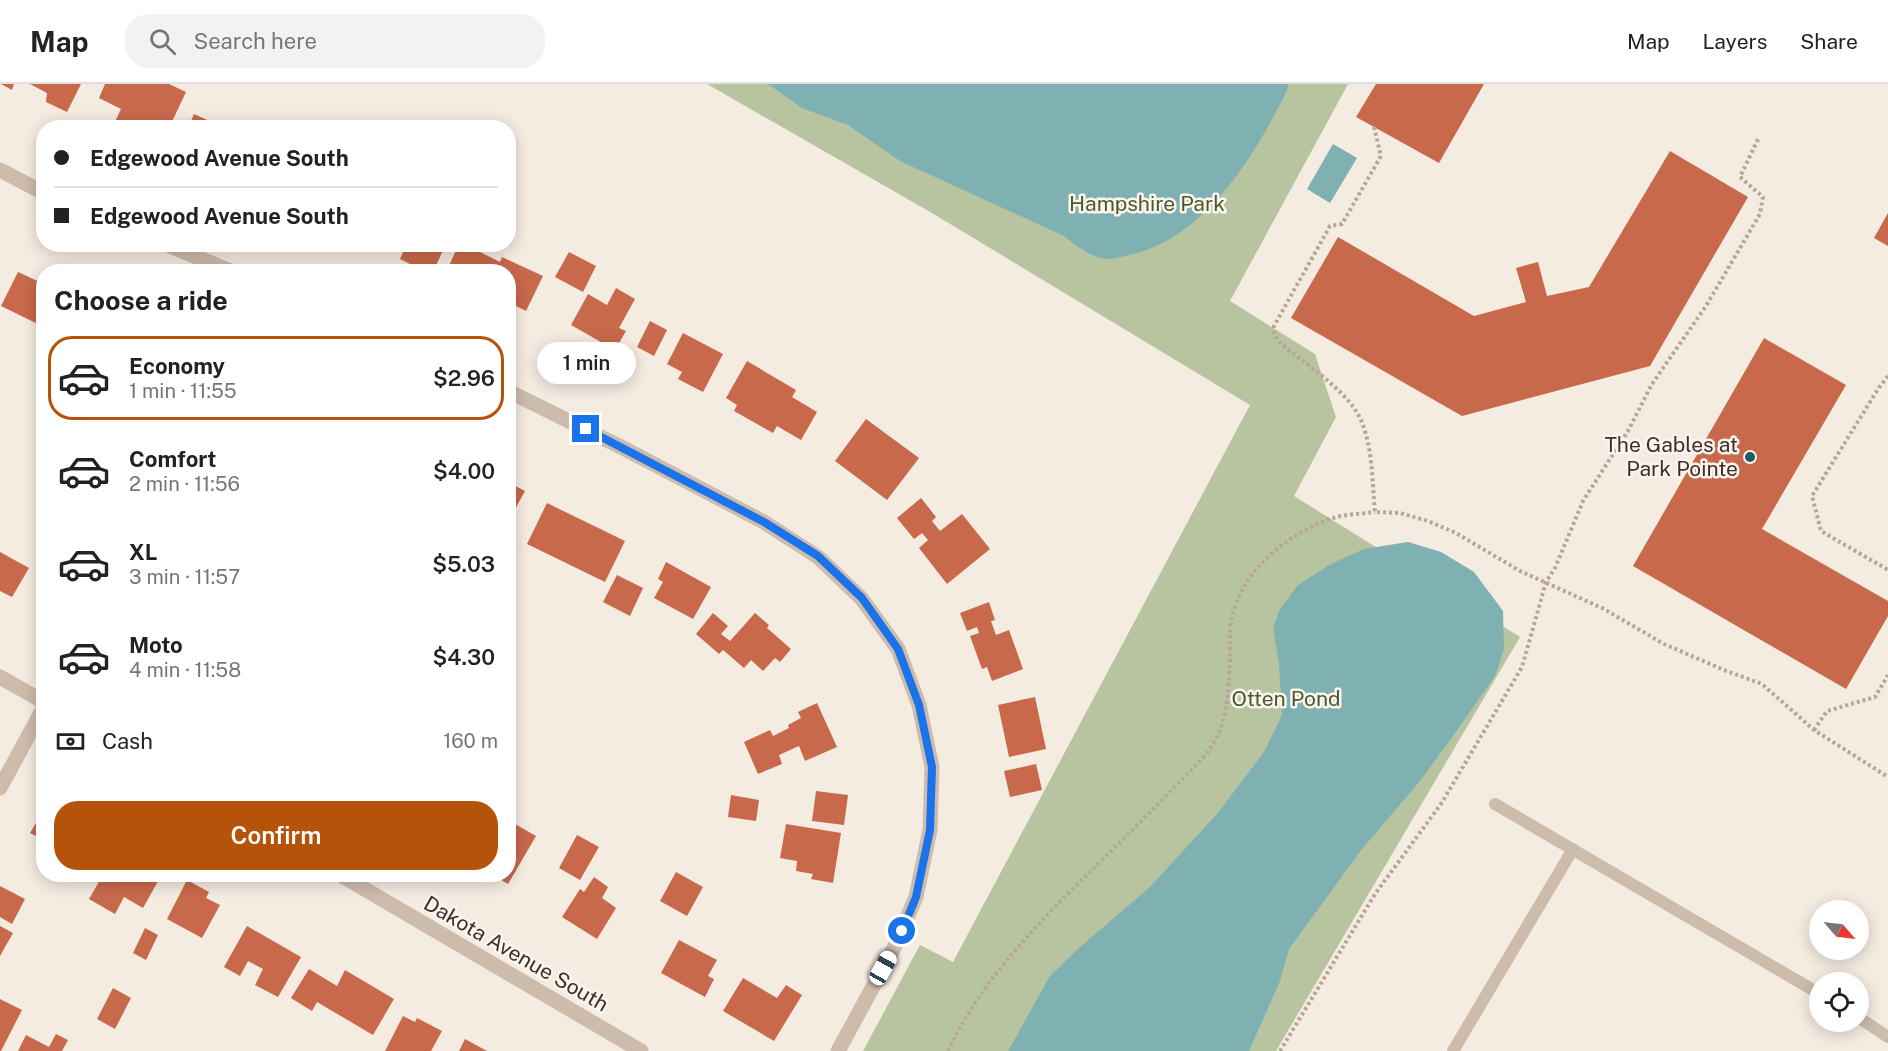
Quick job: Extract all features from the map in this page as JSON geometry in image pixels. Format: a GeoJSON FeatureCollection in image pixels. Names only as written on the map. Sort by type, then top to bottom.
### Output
{"type":"FeatureCollection","features":[{"type":"Feature","properties":{"kind":"street"},"geometry":{"type":"LineString","coordinates":[[0,170],[36,189]]}},
{"type":"Feature","properties":{"kind":"street"},"geometry":{"type":"LineString","coordinates":[[184,252],[214,264]]}},
{"type":"Feature","properties":{"kind":"street"},"geometry":{"type":"LineString","coordinates":[[516,395],[626,448],[764,522],[818,556],[862,598],[898,649],[919,705],[932,767],[930,830],[916,897],[894,948],[838,1051]]}},
{"type":"Feature","properties":{"kind":"street"},"geometry":{"type":"LineString","coordinates":[[0,677],[36,697]]}},
{"type":"Feature","properties":{"kind":"street"},"geometry":{"type":"LineString","coordinates":[[0,788],[36,722]]}},
{"type":"Feature","properties":{"kind":"street","name":"Dakota Avenue South"},"geometry":{"type":"LineString","coordinates":[[353,882],[641,1051]]}},
{"type":"Feature","properties":{"kind":"lane"},"geometry":{"type":"LineString","coordinates":[[1495,804],[1809,988]]}},
{"type":"Feature","properties":{"kind":"lane"},"geometry":{"type":"LineString","coordinates":[[1453,1051],[1572,849]]}},
{"type":"Feature","properties":{"kind":"lane"},"geometry":{"type":"LineString","coordinates":[[1869,1024],[1888,1037]]}},
{"type":"Feature","properties":{"kind":"path"},"geometry":{"type":"LineString","coordinates":[[1374,127],[1381,156],[1342,224],[1330,226],[1274,326],[1274,334],[1280,343],[1334,386],[1357,412],[1367,440],[1375,512]]}},
{"type":"Feature","properties":{"kind":"path"},"geometry":{"type":"LineString","coordinates":[[1280,1051],[1375,894],[1441,804],[1522,667],[1546,582],[1555,568],[1583,501],[1628,431],[1652,384],[1707,306],[1760,214],[1763,197],[1740,177],[1759,137]]}},
{"type":"Feature","properties":{"kind":"path"},"geometry":{"type":"LineString","coordinates":[[1888,376],[1812,496],[1821,531],[1888,570]]}},
{"type":"Feature","properties":{"kind":"path"},"geometry":{"type":"LineString","coordinates":[[948,1051],[978,1001],[1005,963],[1051,910],[1199,762],[1213,744],[1224,719],[1229,685],[1231,623],[1239,597],[1251,575],[1273,551],[1331,518],[1375,512],[1400,513],[1428,521],[1456,533],[1520,571],[1602,608],[1664,644],[1761,684],[1814,729],[1888,777]]}},
{"type":"Feature","properties":{"kind":"path"},"geometry":{"type":"LineString","coordinates":[[1814,729],[1827,711],[1875,697],[1888,675]]}},
{"type":"Feature","properties":{"kind":"green space","name":"Otten Pond"},"geometry":{"type":"Polygon","coordinates":[[[707,84],[1348,84],[1230,301],[1315,354],[1336,417],[1294,496],[1520,637],[1276,1051],[863,1051],[920,945],[953,962],[1250,405],[932,213],[707,84]]]}},
{"type":"Feature","properties":{"kind":"water"},"geometry":{"type":"Polygon","coordinates":[[[768,84],[1289,84],[1281,103],[1245,164],[1212,205],[1172,238],[1149,249],[1107,259],[1089,253],[1064,236],[900,161],[848,125],[802,108],[768,84]]]}},
{"type":"Feature","properties":{"kind":"water"},"geometry":{"type":"Polygon","coordinates":[[[1333,144],[1357,158],[1330,203],[1307,189],[1333,144]]]}},
{"type":"Feature","properties":{"kind":"water","name":"Otten Pond"},"geometry":{"type":"Polygon","coordinates":[[[1408,542],[1441,552],[1474,572],[1503,611],[1504,649],[1495,676],[1453,736],[1420,781],[1362,849],[1289,949],[1280,981],[1249,1051],[1008,1051],[1050,976],[1150,887],[1217,814],[1264,752],[1282,715],[1279,664],[1273,628],[1280,609],[1297,586],[1329,565],[1364,549],[1408,542]]]}},
{"type":"Feature","properties":{"kind":"building"},"geometry":{"type":"Polygon","coordinates":[[[1,84],[14,84],[12,90],[1,84]]]}},
{"type":"Feature","properties":{"kind":"building"},"geometry":{"type":"Polygon","coordinates":[[[30,84],[81,84],[67,112],[46,102],[47,93],[30,84]]]}},
{"type":"Feature","properties":{"kind":"building"},"geometry":{"type":"Polygon","coordinates":[[[105,84],[169,84],[186,92],[173,120],[116,120],[121,109],[99,98],[105,84]]]}},
{"type":"Feature","properties":{"kind":"building"},"geometry":{"type":"Polygon","coordinates":[[[1376,84],[1484,84],[1439,163],[1356,117],[1376,84]]]}},
{"type":"Feature","properties":{"kind":"building"},"geometry":{"type":"Polygon","coordinates":[[[194,114],[207,120],[191,120],[194,114]]]}},
{"type":"Feature","properties":{"kind":"building"},"geometry":{"type":"Polygon","coordinates":[[[1670,151],[1748,197],[1650,366],[1462,416],[1291,318],[1338,237],[1474,316],[1526,302],[1516,268],[1538,262],[1547,296],[1589,287],[1670,151]]]}},
{"type":"Feature","properties":{"kind":"building"},"geometry":{"type":"Polygon","coordinates":[[[1888,213],[1888,246],[1874,238],[1888,213]]]}},
{"type":"Feature","properties":{"kind":"building"},"geometry":{"type":"Polygon","coordinates":[[[403,252],[442,252],[437,264],[410,264],[400,259],[403,252]]]}},
{"type":"Feature","properties":{"kind":"building"},"geometry":{"type":"Polygon","coordinates":[[[455,252],[480,252],[500,262],[502,257],[543,276],[526,311],[516,306],[516,264],[450,264],[455,252]]]}},
{"type":"Feature","properties":{"kind":"building"},"geometry":{"type":"Polygon","coordinates":[[[569,252],[596,266],[583,292],[555,277],[569,252]]]}},
{"type":"Feature","properties":{"kind":"building"},"geometry":{"type":"Polygon","coordinates":[[[18,272],[36,280],[36,323],[1,306],[18,272]]]}},
{"type":"Feature","properties":{"kind":"building"},"geometry":{"type":"Polygon","coordinates":[[[616,288],[635,299],[619,328],[626,331],[615,350],[571,325],[588,294],[607,305],[616,288]]]}},
{"type":"Feature","properties":{"kind":"building"},"geometry":{"type":"Polygon","coordinates":[[[650,321],[667,330],[654,356],[637,347],[650,321]]]}},
{"type":"Feature","properties":{"kind":"building"},"geometry":{"type":"Polygon","coordinates":[[[683,333],[723,354],[703,392],[678,379],[682,372],[667,364],[683,333]]]}},
{"type":"Feature","properties":{"kind":"building","name":"The Gables at Park Pointe"},"geometry":{"type":"Polygon","coordinates":[[[1764,338],[1846,385],[1762,529],[1888,601],[1888,616],[1846,689],[1633,566],[1764,338]]]}},
{"type":"Feature","properties":{"kind":"building"},"geometry":{"type":"Polygon","coordinates":[[[747,361],[796,390],[792,397],[817,412],[801,440],[777,426],[773,433],[734,411],[737,405],[726,398],[747,361]]]}},
{"type":"Feature","properties":{"kind":"building"},"geometry":{"type":"Polygon","coordinates":[[[866,419],[919,458],[887,500],[835,461],[866,419]]]}},
{"type":"Feature","properties":{"kind":"building"},"geometry":{"type":"Polygon","coordinates":[[[516,486],[525,491],[516,507],[516,486]]]}},
{"type":"Feature","properties":{"kind":"building"},"geometry":{"type":"Polygon","coordinates":[[[921,498],[936,517],[932,521],[940,531],[962,514],[990,549],[947,584],[919,548],[928,540],[922,533],[914,539],[897,518],[921,498]]]}},
{"type":"Feature","properties":{"kind":"building"},"geometry":{"type":"Polygon","coordinates":[[[547,503],[625,541],[605,582],[527,544],[547,503]]]}},
{"type":"Feature","properties":{"kind":"building"},"geometry":{"type":"Polygon","coordinates":[[[0,552],[29,568],[12,597],[0,591],[0,552]]]}},
{"type":"Feature","properties":{"kind":"building"},"geometry":{"type":"Polygon","coordinates":[[[666,562],[711,587],[693,619],[654,598],[663,582],[658,579],[666,562]]]}},
{"type":"Feature","properties":{"kind":"building"},"geometry":{"type":"Polygon","coordinates":[[[617,575],[643,588],[630,616],[603,602],[617,575]]]}},
{"type":"Feature","properties":{"kind":"building"},"geometry":{"type":"Polygon","coordinates":[[[989,602],[995,620],[991,621],[996,635],[1009,630],[1023,669],[992,681],[987,667],[982,669],[970,636],[979,633],[977,627],[967,631],[960,613],[989,602]]]}},
{"type":"Feature","properties":{"kind":"building"},"geometry":{"type":"Polygon","coordinates":[[[713,613],[728,626],[721,634],[730,641],[755,613],[769,625],[767,628],[791,649],[780,662],[775,658],[763,671],[751,660],[744,668],[723,650],[719,654],[696,634],[713,613]]]}},
{"type":"Feature","properties":{"kind":"building"},"geometry":{"type":"Polygon","coordinates":[[[1035,697],[1046,749],[1009,757],[998,705],[1035,697]]]}},
{"type":"Feature","properties":{"kind":"building"},"geometry":{"type":"Polygon","coordinates":[[[817,703],[837,747],[805,761],[799,746],[779,755],[782,764],[758,774],[744,742],[770,730],[773,736],[789,728],[788,725],[801,718],[798,712],[817,703]]]}},
{"type":"Feature","properties":{"kind":"building"},"geometry":{"type":"Polygon","coordinates":[[[1036,764],[1042,790],[1010,797],[1004,771],[1036,764]]]}},
{"type":"Feature","properties":{"kind":"building"},"geometry":{"type":"Polygon","coordinates":[[[816,791],[848,795],[844,825],[812,821],[816,791]]]}},
{"type":"Feature","properties":{"kind":"building"},"geometry":{"type":"Polygon","coordinates":[[[731,795],[759,800],[756,821],[728,817],[731,795]]]}},
{"type":"Feature","properties":{"kind":"building"},"geometry":{"type":"Polygon","coordinates":[[[36,823],[36,836],[30,833],[36,823]]]}},
{"type":"Feature","properties":{"kind":"building"},"geometry":{"type":"Polygon","coordinates":[[[786,824],[841,833],[833,883],[811,879],[813,874],[796,871],[797,861],[780,858],[786,824]]]}},
{"type":"Feature","properties":{"kind":"building"},"geometry":{"type":"Polygon","coordinates":[[[516,825],[536,836],[516,870],[516,825]]]}},
{"type":"Feature","properties":{"kind":"building"},"geometry":{"type":"Polygon","coordinates":[[[577,835],[599,847],[580,880],[559,868],[577,835]]]}},
{"type":"Feature","properties":{"kind":"building"},"geometry":{"type":"Polygon","coordinates":[[[676,872],[703,887],[687,916],[660,901],[676,872]]]}},
{"type":"Feature","properties":{"kind":"building"},"geometry":{"type":"Polygon","coordinates":[[[594,877],[608,887],[602,898],[616,908],[597,939],[562,917],[580,889],[584,892],[594,877]]]}},
{"type":"Feature","properties":{"kind":"building"},"geometry":{"type":"Polygon","coordinates":[[[99,882],[158,882],[143,908],[124,897],[115,914],[89,899],[99,882]]]}},
{"type":"Feature","properties":{"kind":"building"},"geometry":{"type":"Polygon","coordinates":[[[186,882],[191,882],[209,892],[206,898],[220,905],[202,938],[167,919],[186,882]]]}},
{"type":"Feature","properties":{"kind":"building"},"geometry":{"type":"Polygon","coordinates":[[[0,886],[25,899],[12,924],[0,917],[0,886]]]}},
{"type":"Feature","properties":{"kind":"building"},"geometry":{"type":"Polygon","coordinates":[[[0,926],[13,933],[0,956],[0,926]]]}},
{"type":"Feature","properties":{"kind":"building"},"geometry":{"type":"Polygon","coordinates":[[[247,926],[301,957],[278,997],[255,985],[263,969],[248,961],[240,976],[224,967],[247,926]]]}},
{"type":"Feature","properties":{"kind":"building"},"geometry":{"type":"Polygon","coordinates":[[[145,928],[158,935],[146,960],[133,953],[145,928]]]}},
{"type":"Feature","properties":{"kind":"building"},"geometry":{"type":"Polygon","coordinates":[[[679,940],[717,960],[708,976],[714,979],[705,997],[661,973],[679,940]]]}},
{"type":"Feature","properties":{"kind":"building"},"geometry":{"type":"Polygon","coordinates":[[[309,969],[337,986],[345,970],[394,999],[373,1035],[317,1002],[312,1011],[291,998],[309,969]]]}},
{"type":"Feature","properties":{"kind":"building"},"geometry":{"type":"Polygon","coordinates":[[[743,978],[777,998],[786,985],[802,995],[774,1041],[723,1011],[743,978]]]}},
{"type":"Feature","properties":{"kind":"building"},"geometry":{"type":"Polygon","coordinates":[[[113,988],[131,998],[115,1029],[97,1019],[113,988]]]}},
{"type":"Feature","properties":{"kind":"building"},"geometry":{"type":"Polygon","coordinates":[[[0,999],[22,1010],[1,1051],[0,1051],[0,999]]]}},
{"type":"Feature","properties":{"kind":"building"},"geometry":{"type":"Polygon","coordinates":[[[403,1016],[415,1022],[417,1018],[442,1031],[431,1051],[385,1051],[403,1016]]]}},
{"type":"Feature","properties":{"kind":"building"},"geometry":{"type":"Polygon","coordinates":[[[56,1034],[68,1040],[62,1051],[18,1051],[26,1035],[49,1047],[56,1034]]]}},
{"type":"Feature","properties":{"kind":"building"},"geometry":{"type":"Polygon","coordinates":[[[465,1039],[487,1051],[459,1051],[465,1039]]]}},
{"type":"Feature","properties":{"kind":"place","name":"The Gables at Park Pointe"},"geometry":{"type":"Point","coordinates":[1750,457]}},
{"type":"Feature","properties":{"kind":"route"},"geometry":{"type":"LineString","coordinates":[[586,429],[764,522],[818,556],[862,598],[898,649],[919,705],[932,767],[930,830],[916,897],[902,931]]}},
{"type":"Feature","properties":{"kind":"park label","name":"Hampshire Park"},"geometry":{"type":"Point","coordinates":[1147,204]}}]}
